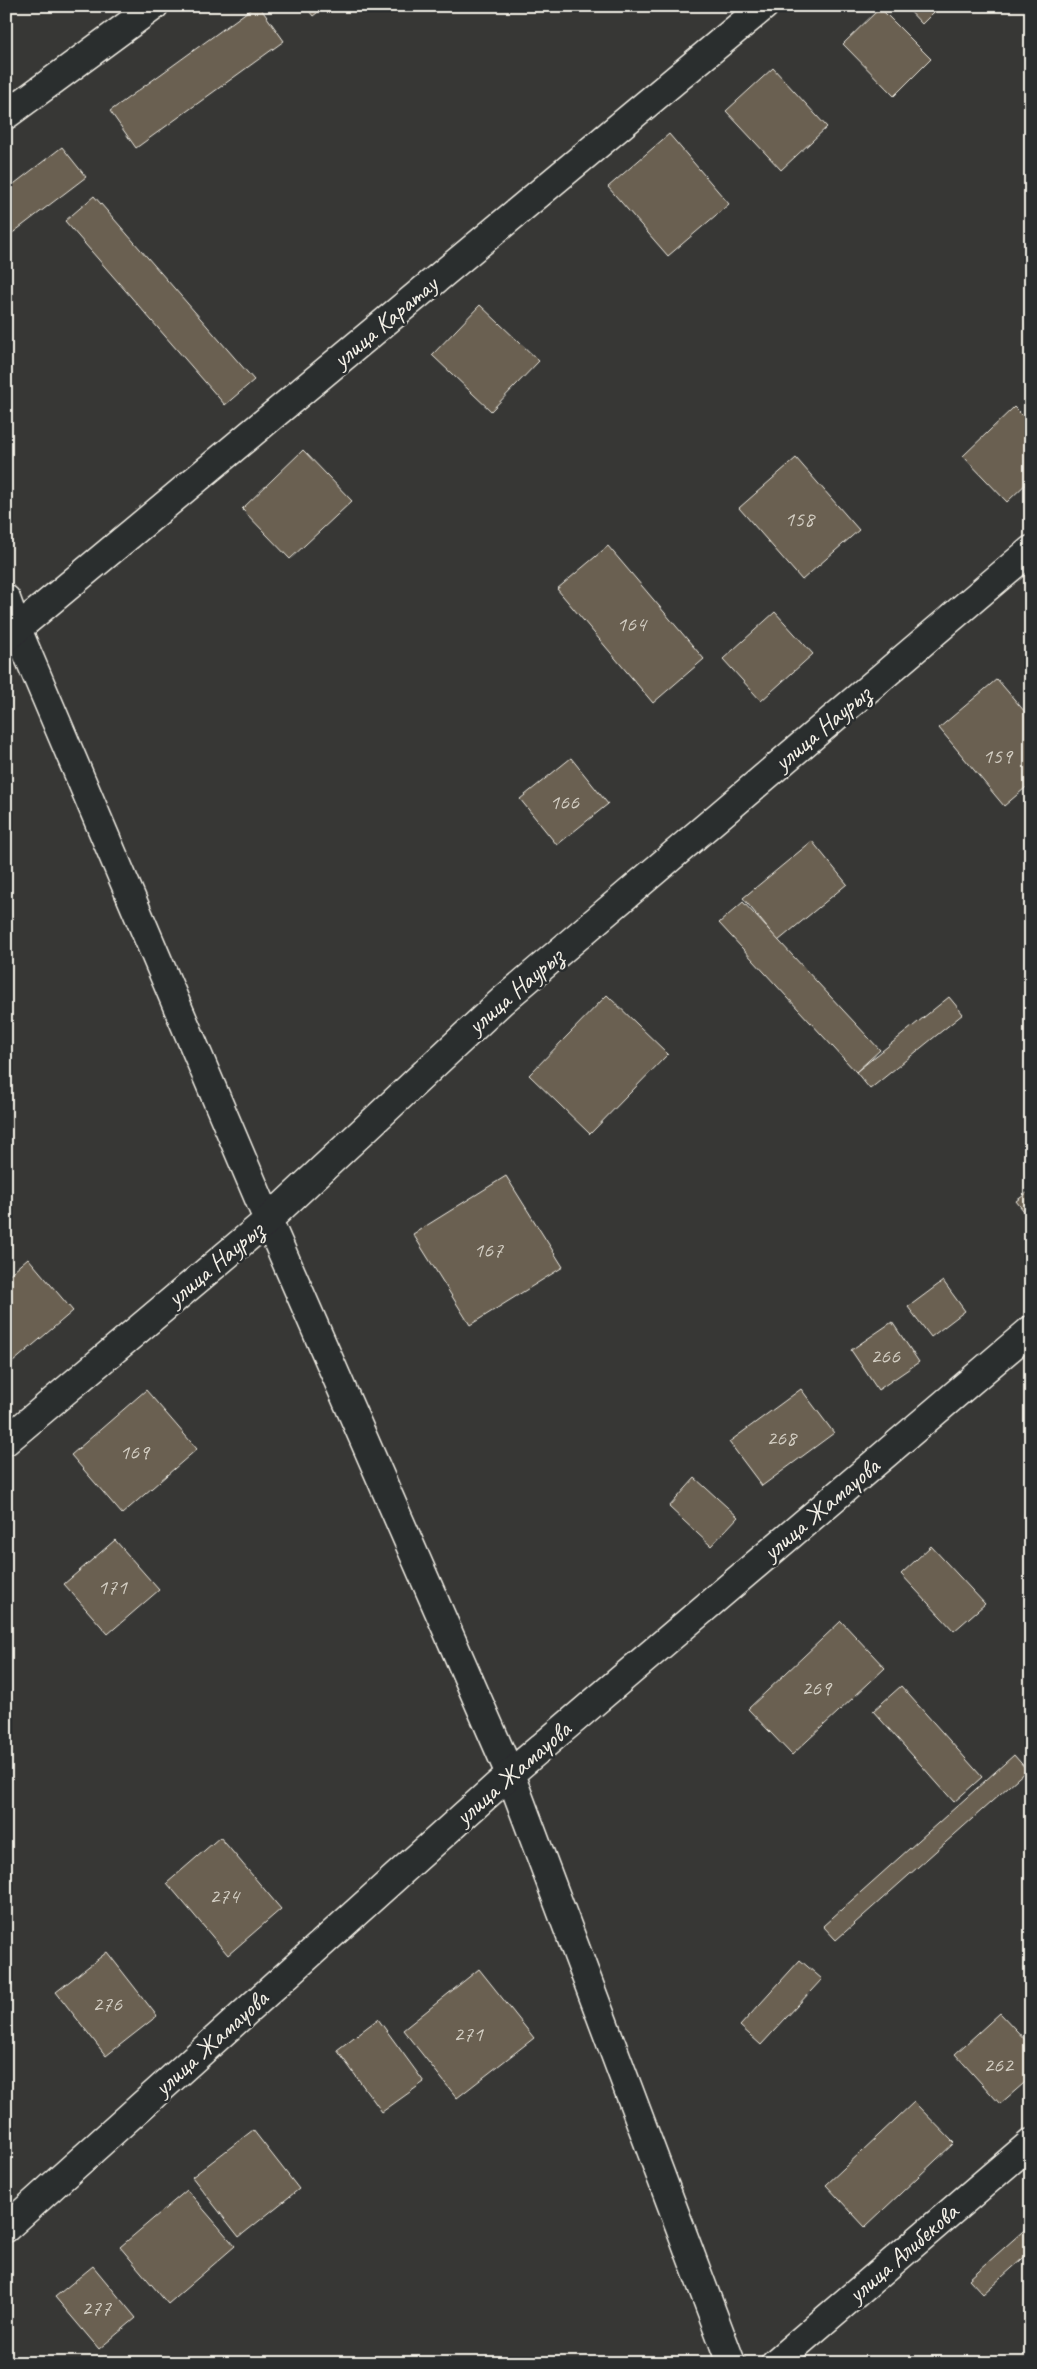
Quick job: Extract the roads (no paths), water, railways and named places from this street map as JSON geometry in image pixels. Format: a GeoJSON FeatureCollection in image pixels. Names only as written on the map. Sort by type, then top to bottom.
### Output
{"type":"FeatureCollection","features":[{"type":"Feature","properties":{"kind":"street"},"geometry":{"type":"LineString","coordinates":[[6,115],[154,6]]}},
{"type":"Feature","properties":{"kind":"street","name":"улица Каратау"},"geometry":{"type":"LineString","coordinates":[[12,633],[764,6]]}},
{"type":"Feature","properties":{"kind":"street","name":"улица Наурыз"},"geometry":{"type":"LineString","coordinates":[[6,1441],[268,1220],[502,1001],[1031,550]]}},
{"type":"Feature","properties":{"kind":"street"},"geometry":{"type":"LineString","coordinates":[[6,599],[12,633],[510,1774],[731,2363]]}},
{"type":"Feature","properties":{"kind":"street","name":"улица Жамауова"},"geometry":{"type":"LineString","coordinates":[[6,2228],[510,1774],[1031,1330]]}},
{"type":"Feature","properties":{"kind":"street","name":"улица Алибекова"},"geometry":{"type":"LineString","coordinates":[[774,2363],[1031,2143]]}}]}
